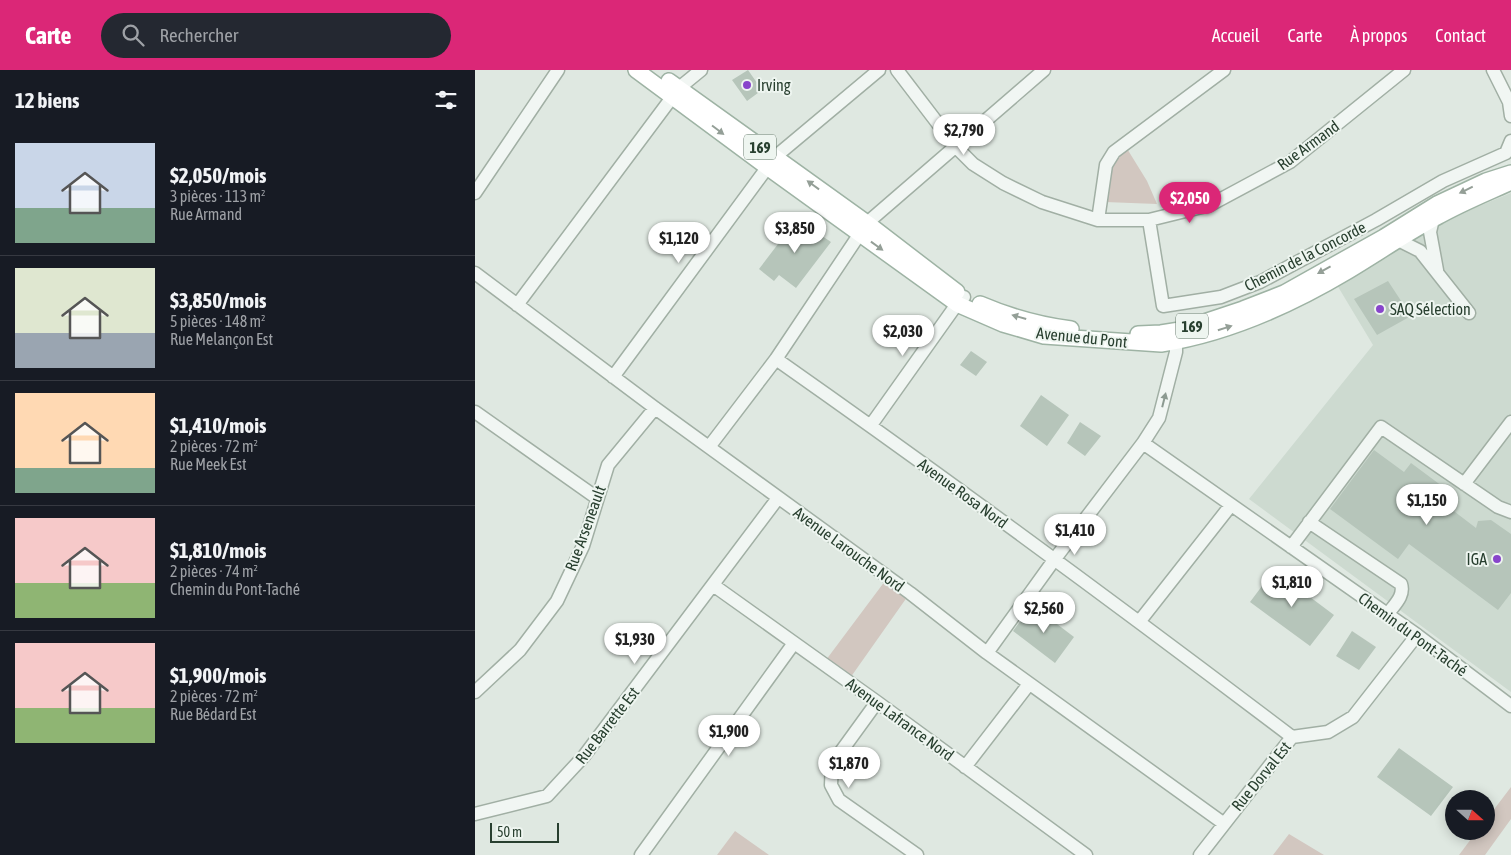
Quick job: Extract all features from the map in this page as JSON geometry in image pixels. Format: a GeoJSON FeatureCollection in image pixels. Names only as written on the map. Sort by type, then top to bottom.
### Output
{"type":"FeatureCollection","features":[{"type":"Feature","properties":{"kind":"main road","name":"Avenue du Pont"},"geometry":{"type":"LineString","coordinates":[[636,70],[676,92],[960,300],[1053,327],[1120,334],[1161,333],[1178,336],[1226,328],[1286,304],[1347,272],[1433,219],[1511,182]]}},
{"type":"Feature","properties":{"kind":"main road","name":"Avenue du Pont"},"geometry":{"type":"LineString","coordinates":[[654,70],[676,92]]}},
{"type":"Feature","properties":{"kind":"main road","name":"Avenue du Pont"},"geometry":{"type":"LineString","coordinates":[[1178,336],[1284,293],[1384,237],[1437,204],[1486,181],[1511,173]]}},
{"type":"Feature","properties":{"kind":"street"},"geometry":{"type":"LineString","coordinates":[[475,193],[558,70]]}},
{"type":"Feature","properties":{"kind":"street"},"geometry":{"type":"LineString","coordinates":[[517,305],[676,92],[701,70]]}},
{"type":"Feature","properties":{"kind":"street"},"geometry":{"type":"LineString","coordinates":[[613,377],[771,162],[879,70]]}},
{"type":"Feature","properties":{"kind":"street","name":"Rue Armand"},"geometry":{"type":"LineString","coordinates":[[897,70],[955,146],[973,164],[1003,184],[1042,202],[1098,220],[1149,220],[1209,205],[1290,162],[1404,70]]}},
{"type":"Feature","properties":{"kind":"street"},"geometry":{"type":"LineString","coordinates":[[709,447],[776,359],[863,228],[1044,70]]}},
{"type":"Feature","properties":{"kind":"street"},"geometry":{"type":"LineString","coordinates":[[1098,220],[1106,165],[1114,152],[1224,70]]}},
{"type":"Feature","properties":{"kind":"street"},"geometry":{"type":"LineString","coordinates":[[1493,70],[1509,102],[1511,116]]}},
{"type":"Feature","properties":{"kind":"street","name":"Chemin de la Concorde"},"geometry":{"type":"LineString","coordinates":[[1149,220],[1163,306],[1221,297],[1260,282],[1376,220],[1443,181],[1506,152],[1511,141]]}},
{"type":"Feature","properties":{"kind":"street"},"geometry":{"type":"LineString","coordinates":[[1433,219],[1430,232],[1439,275]]}},
{"type":"Feature","properties":{"kind":"street"},"geometry":{"type":"LineString","coordinates":[[1398,240],[1420,251],[1469,313]]}},
{"type":"Feature","properties":{"kind":"street","name":"Avenue Larouche Nord"},"geometry":{"type":"LineString","coordinates":[[475,273],[655,408],[911,593],[1029,684],[1223,823]]}},
{"type":"Feature","properties":{"kind":"street"},"geometry":{"type":"LineString","coordinates":[[871,425],[960,300]]}},
{"type":"Feature","properties":{"kind":"street"},"geometry":{"type":"LineString","coordinates":[[987,653],[1054,560],[1143,444],[1159,418],[1176,352],[1178,336]]}},
{"type":"Feature","properties":{"kind":"street","name":"Avenue Rosa Nord"},"geometry":{"type":"LineString","coordinates":[[776,359],[871,425],[1292,737]]}},
{"type":"Feature","properties":{"kind":"street","name":"Rue Arseneault"},"geometry":{"type":"LineString","coordinates":[[475,692],[520,650],[557,602],[583,546],[608,465],[655,408]]}},
{"type":"Feature","properties":{"kind":"street"},"geometry":{"type":"LineString","coordinates":[[475,412],[597,498]]}},
{"type":"Feature","properties":{"kind":"street"},"geometry":{"type":"LineString","coordinates":[[1464,484],[1511,422]]}},
{"type":"Feature","properties":{"kind":"street"},"geometry":{"type":"LineString","coordinates":[[1291,547],[1381,427],[1498,507],[1511,512]]}},
{"type":"Feature","properties":{"kind":"street","name":"Chemin du Pont-Taché"},"geometry":{"type":"LineString","coordinates":[[1143,444],[1417,635],[1511,706]]}},
{"type":"Feature","properties":{"kind":"street","name":"Rue Barrette Est"},"geometry":{"type":"LineString","coordinates":[[476,814],[547,796],[584,756],[778,498]]}},
{"type":"Feature","properties":{"kind":"street"},"geometry":{"type":"LineString","coordinates":[[1139,622],[1231,505]]}},
{"type":"Feature","properties":{"kind":"street"},"geometry":{"type":"LineString","coordinates":[[1309,522],[1401,584],[1403,590],[1401,597],[1387,615]]}},
{"type":"Feature","properties":{"kind":"street","name":"Avenue Lafrance Nord"},"geometry":{"type":"LineString","coordinates":[[713,585],[1086,855]]}},
{"type":"Feature","properties":{"kind":"street","name":"Rue Dorval Est"},"geometry":{"type":"LineString","coordinates":[[1200,855],[1223,823],[1292,737],[1327,732],[1353,717],[1417,635]]}},
{"type":"Feature","properties":{"kind":"street"},"geometry":{"type":"LineString","coordinates":[[641,855],[794,643]]}},
{"type":"Feature","properties":{"kind":"street"},"geometry":{"type":"LineString","coordinates":[[965,767],[1029,684]]}},
{"type":"Feature","properties":{"kind":"street"},"geometry":{"type":"LineString","coordinates":[[877,702],[832,764],[831,785],[839,800],[917,855]]}},
{"type":"Feature","properties":{"kind":"shaded area"},"geometry":{"type":"Polygon","coordinates":[[[1126,147],[1147,181],[1157,204],[1105,202],[1112,160],[1126,147]]]}},
{"type":"Feature","properties":{"kind":"shaded area"},"geometry":{"type":"Polygon","coordinates":[[[1511,193],[1511,692],[1249,499],[1373,345],[1331,275],[1445,220],[1511,193]]]}},
{"type":"Feature","properties":{"kind":"shaded area"},"geometry":{"type":"Polygon","coordinates":[[[888,577],[910,593],[848,681],[823,664],[888,577]]]}},
{"type":"Feature","properties":{"kind":"shaded area"},"geometry":{"type":"Polygon","coordinates":[[[1511,787],[1511,819],[1485,855],[1459,855],[1470,840],[1495,840],[1495,808],[1511,787]]]}},
{"type":"Feature","properties":{"kind":"shaded area"},"geometry":{"type":"Polygon","coordinates":[[[735,831],[769,855],[717,855],[735,831]]]}},
{"type":"Feature","properties":{"kind":"shaded area"},"geometry":{"type":"Polygon","coordinates":[[[1289,834],[1324,855],[1273,855],[1289,834]]]}},
{"type":"Feature","properties":{"kind":"building","name":"Irving"},"geometry":{"type":"Polygon","coordinates":[[[748,70],[762,90],[747,101],[732,80],[748,70]]]}},
{"type":"Feature","properties":{"kind":"building"},"geometry":{"type":"Polygon","coordinates":[[[797,219],[831,242],[796,288],[779,275],[774,281],[759,269],[797,219]]]}},
{"type":"Feature","properties":{"kind":"building"},"geometry":{"type":"Polygon","coordinates":[[[1388,281],[1411,316],[1377,335],[1354,299],[1388,281]]]}},
{"type":"Feature","properties":{"kind":"building"},"geometry":{"type":"Polygon","coordinates":[[[971,351],[987,362],[976,376],[960,365],[971,351]]]}},
{"type":"Feature","properties":{"kind":"building"},"geometry":{"type":"Polygon","coordinates":[[[1041,395],[1069,415],[1047,446],[1020,426],[1041,395]]]}},
{"type":"Feature","properties":{"kind":"building"},"geometry":{"type":"Polygon","coordinates":[[[1080,422],[1101,436],[1085,456],[1067,443],[1080,422]]]}},
{"type":"Feature","properties":{"kind":"building"},"geometry":{"type":"Polygon","coordinates":[[[1374,450],[1404,472],[1411,463],[1450,492],[1442,502],[1476,528],[1478,521],[1491,520],[1511,534],[1511,593],[1498,610],[1409,544],[1398,559],[1330,509],[1374,450]]]}},
{"type":"Feature","properties":{"kind":"building"},"geometry":{"type":"Polygon","coordinates":[[[1274,570],[1334,615],[1310,646],[1250,602],[1274,570]]]}},
{"type":"Feature","properties":{"kind":"building"},"geometry":{"type":"Polygon","coordinates":[[[1032,605],[1074,637],[1055,663],[1013,631],[1032,605]]]}},
{"type":"Feature","properties":{"kind":"building"},"geometry":{"type":"Polygon","coordinates":[[[1352,631],[1376,647],[1359,670],[1336,656],[1352,631]]]}},
{"type":"Feature","properties":{"kind":"building"},"geometry":{"type":"Polygon","coordinates":[[[1399,748],[1453,787],[1451,790],[1445,790],[1445,798],[1431,816],[1377,777],[1399,748]]]}},
{"type":"Feature","properties":{"kind":"place","name":"Irving"},"geometry":{"type":"Point","coordinates":[747,85]}},
{"type":"Feature","properties":{"kind":"place","name":"SAQ Sélection"},"geometry":{"type":"Point","coordinates":[1380,309]}},
{"type":"Feature","properties":{"kind":"place","name":"IGA"},"geometry":{"type":"Point","coordinates":[1497,559]}}]}
